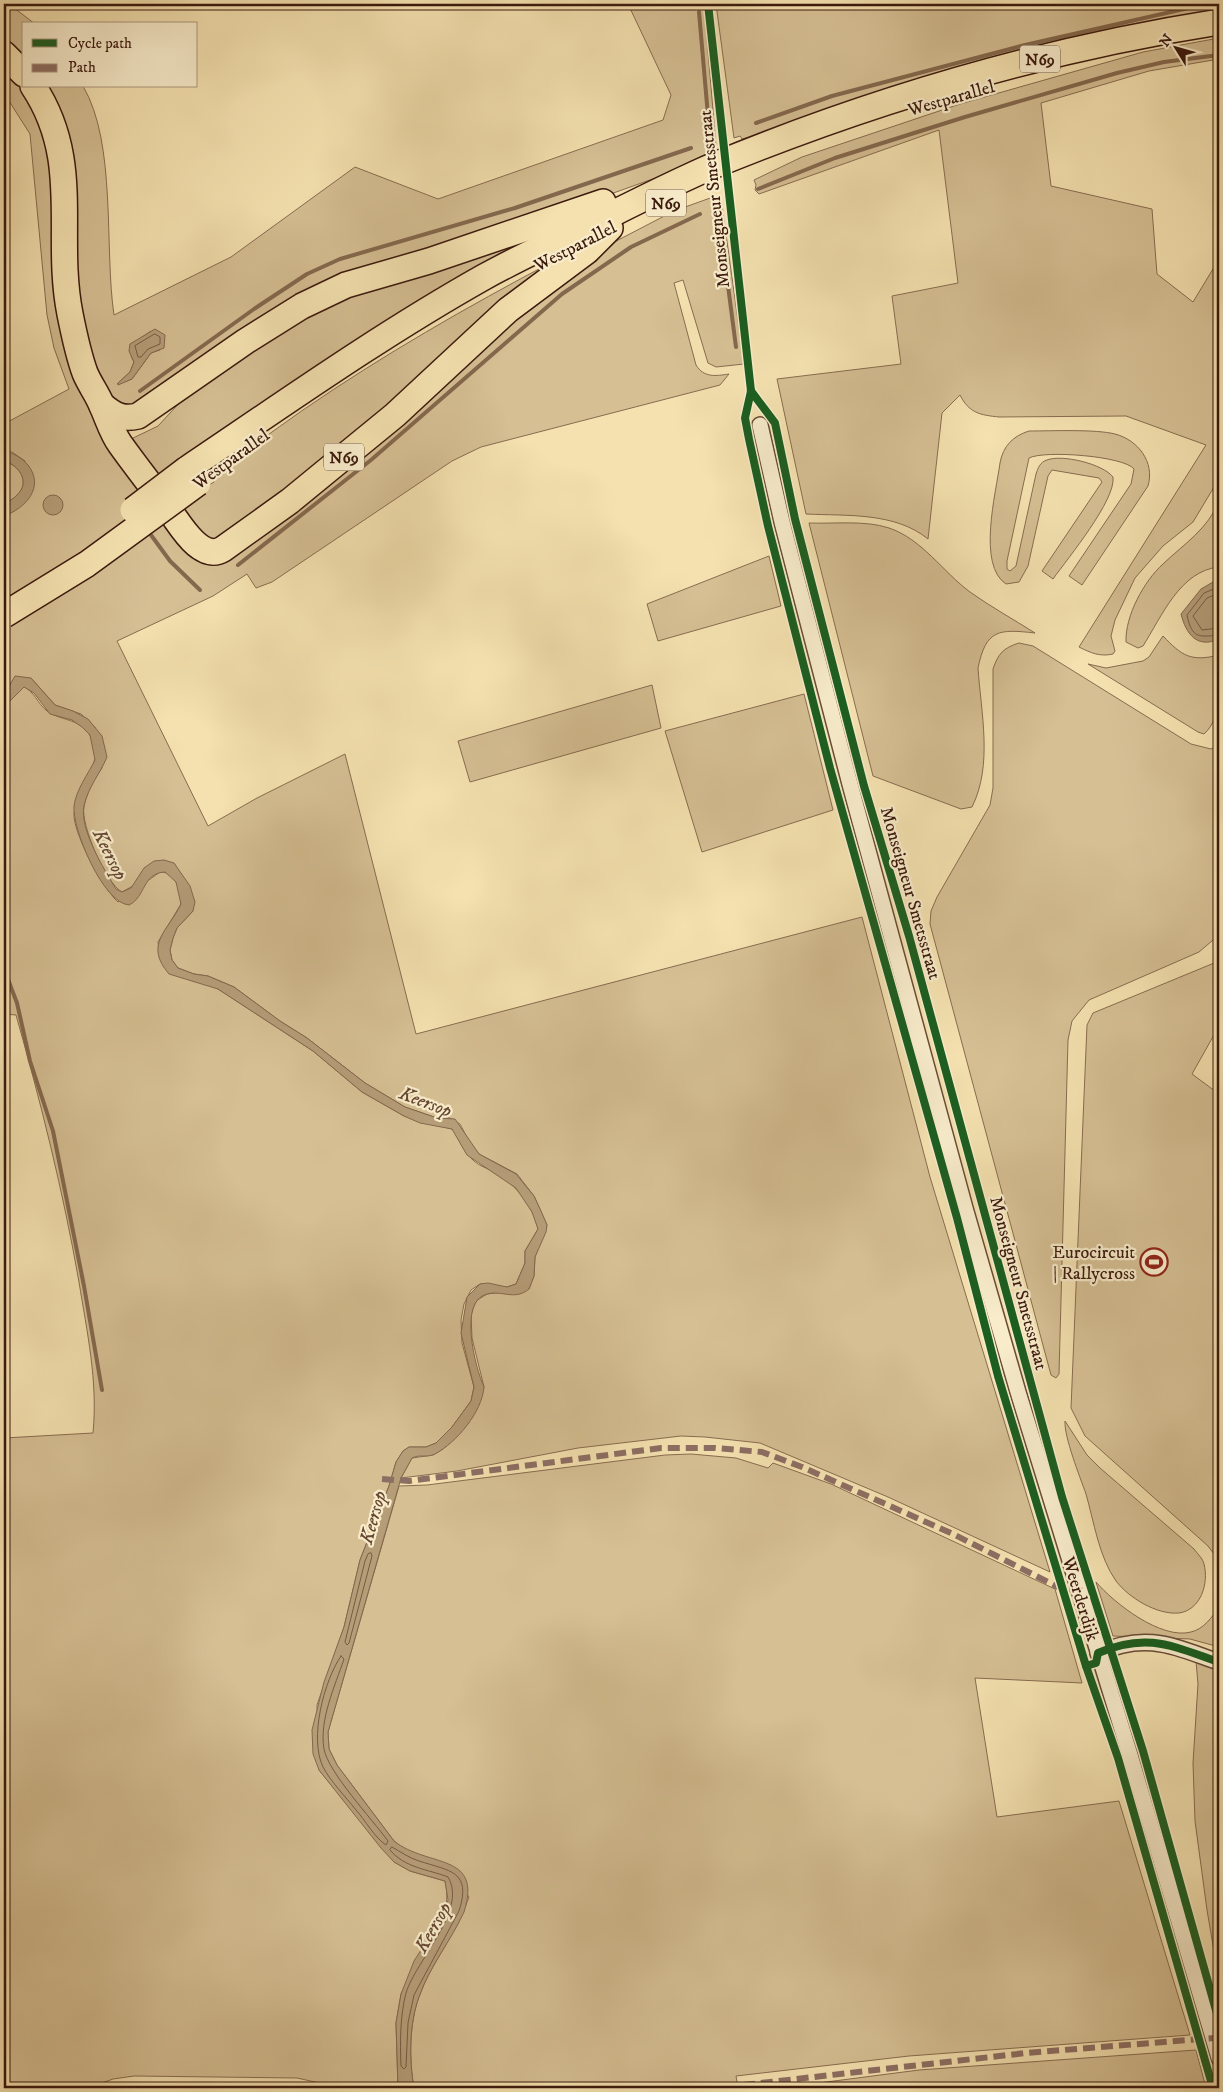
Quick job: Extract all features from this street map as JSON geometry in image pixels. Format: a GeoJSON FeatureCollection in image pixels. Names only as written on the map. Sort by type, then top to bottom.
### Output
{"type":"FeatureCollection","features":[{"type":"Feature","properties":{"kind":"main road","name":"Westparallel"},"geometry":{"type":"LineString","coordinates":[[4,597],[433,321],[496,286],[728,169],[864,110],[1036,60],[1140,36],[1219,22]]}},
{"type":"Feature","properties":{"kind":"main road","name":"Westparallel"},"geometry":{"type":"LineString","coordinates":[[4,615],[87,564],[193,476],[328,374],[427,310],[540,248],[649,196],[926,105],[1097,59],[1219,34]]}},
{"type":"Feature","properties":{"kind":"main road"},"geometry":{"type":"LineString","coordinates":[[4,54],[22,72]]}},
{"type":"Feature","properties":{"kind":"main road","name":"N69"},"geometry":{"type":"LineString","coordinates":[[34,88],[46,107],[59,142],[66,189],[64,252],[70,313],[85,371],[119,443],[185,533],[199,546],[217,553],[290,501],[395,415],[508,310],[587,250],[610,228]]}},
{"type":"Feature","properties":{"kind":"main road","name":"N69"},"geometry":{"type":"LineString","coordinates":[[102,405],[113,414],[126,420],[138,416],[246,341],[302,306],[346,285],[429,261],[615,198],[649,196]]}},
{"type":"Feature","properties":{"kind":"street","name":"Monseigneur Smetsstraat"},"geometry":{"type":"LineString","coordinates":[[760,425],[782,522],[856,808],[965,1208],[1018,1392]]}},
{"type":"Feature","properties":{"kind":"street","name":"Weerderdijk"},"geometry":{"type":"LineString","coordinates":[[1018,1392],[1219,2058]]}},
{"type":"Feature","properties":{"kind":"street"},"geometry":{"type":"LineString","coordinates":[[1098,1653],[1130,1642],[1151,1641],[1171,1645],[1219,1662]]}},
{"type":"Feature","properties":{"kind":"shaded area"},"geometry":{"type":"Polygon","coordinates":[[[4,4],[9,4],[32,22],[22,22],[22,59],[4,43],[4,4]]]}},
{"type":"Feature","properties":{"kind":"shaded area"},"geometry":{"type":"Polygon","coordinates":[[[628,4],[704,4],[716,146],[709,149],[710,152],[661,176],[566,210],[417,256],[144,407],[117,405],[91,363],[43,88],[84,88],[94,110],[101,137],[105,166],[114,315],[231,257],[355,167],[438,199],[663,120],[671,95],[628,4]],[[151,331],[138,340],[131,356],[134,362],[130,372],[117,384],[132,379],[151,353],[160,350],[151,331]]]}},
{"type":"Feature","properties":{"kind":"shaded area"},"geometry":{"type":"Polygon","coordinates":[[[716,4],[1219,4],[1219,18],[742,139],[740,136],[734,138],[716,4]]]}},
{"type":"Feature","properties":{"kind":"shaded area"},"geometry":{"type":"Polygon","coordinates":[[[1219,38],[1219,59],[1149,71],[1041,103],[1051,186],[1152,209],[1157,274],[1193,302],[1219,259],[1219,471],[1214,487],[1193,522],[1163,546],[1135,578],[1115,620],[1111,636],[1115,651],[1113,654],[1096,654],[1079,647],[1206,445],[1126,416],[999,417],[986,415],[976,412],[967,406],[960,395],[942,413],[928,539],[915,530],[886,520],[870,517],[806,514],[777,379],[901,364],[892,296],[958,283],[939,130],[759,194],[755,190],[754,180],[802,157],[960,104],[1143,52],[1219,38]]]}},
{"type":"Feature","properties":{"kind":"shaded area"},"geometry":{"type":"Polygon","coordinates":[[[4,67],[17,79],[50,140],[70,350],[199,558],[597,251],[674,211],[713,197],[715,200],[721,198],[744,364],[716,367],[708,363],[683,280],[674,283],[696,365],[707,374],[729,374],[720,385],[481,447],[452,461],[272,582],[256,588],[247,574],[213,596],[117,641],[208,826],[257,798],[345,754],[416,1034],[862,917],[930,1177],[1050,1572],[888,1497],[760,1443],[681,1436],[578,1448],[457,1471],[401,1478],[412,1458],[433,1455],[443,1449],[472,1417],[484,1387],[472,1338],[471,1314],[476,1301],[487,1294],[529,1289],[534,1276],[535,1257],[547,1225],[534,1196],[517,1174],[479,1154],[470,1143],[460,1124],[450,1118],[437,1118],[405,1107],[365,1083],[307,1038],[280,1021],[234,987],[208,976],[194,974],[178,968],[172,960],[170,950],[173,938],[177,928],[193,911],[174,863],[122,892],[109,878],[90,839],[84,815],[84,806],[91,786],[102,768],[95,727],[81,714],[55,705],[31,678],[7,690],[4,695],[4,516],[25,502],[25,461],[12,452],[4,451],[4,424],[69,389],[54,348],[47,315],[30,134],[9,101],[4,100],[4,67]]]}},
{"type":"Feature","properties":{"kind":"shaded area"},"geometry":{"type":"Polygon","coordinates":[[[560,222],[188,461],[209,485],[214,482],[213,479],[224,469],[268,435],[333,390],[426,332],[552,262],[392,412],[215,543],[192,527],[129,440],[158,426],[183,399],[296,316],[560,222]]]}},
{"type":"Feature","properties":{"kind":"shaded area"},"geometry":{"type":"Polygon","coordinates":[[[1029,431],[1085,431],[1115,434],[1131,441],[1143,453],[1147,461],[1150,477],[1148,486],[1082,585],[1069,576],[1131,484],[1134,469],[1127,464],[1083,456],[1050,455],[1029,458],[1007,561],[1007,569],[1010,571],[1016,566],[1036,474],[1043,462],[1054,458],[1062,458],[1092,464],[1108,472],[1113,477],[1112,487],[1107,500],[1090,529],[1053,579],[1042,571],[1102,482],[1099,478],[1052,470],[1048,476],[1028,566],[1019,582],[1006,584],[997,575],[992,561],[990,545],[992,509],[1001,457],[1006,447],[1014,439],[1029,431]]]}},
{"type":"Feature","properties":{"kind":"shaded area"},"geometry":{"type":"Polygon","coordinates":[[[4,461],[18,470],[23,480],[23,485],[16,496],[4,505],[4,461]]]}},
{"type":"Feature","properties":{"kind":"shaded area"},"geometry":{"type":"Polygon","coordinates":[[[1219,501],[1219,567],[1205,570],[1183,586],[1165,609],[1143,646],[1138,648],[1126,642],[1132,610],[1143,589],[1156,571],[1195,536],[1209,520],[1219,501]]]}},
{"type":"Feature","properties":{"kind":"shaded area"},"geometry":{"type":"Polygon","coordinates":[[[809,523],[870,524],[901,533],[922,548],[970,592],[1035,633],[1012,631],[996,634],[985,646],[981,655],[978,668],[984,756],[978,791],[972,807],[961,809],[873,776],[809,523]]]}},
{"type":"Feature","properties":{"kind":"shaded area"},"geometry":{"type":"Polygon","coordinates":[[[769,556],[781,606],[658,641],[647,604],[769,556]]]}},
{"type":"Feature","properties":{"kind":"shaded area"},"geometry":{"type":"Polygon","coordinates":[[[1163,636],[1188,656],[1201,658],[1219,655],[1219,698],[1217,709],[1210,727],[1204,734],[1088,664],[1106,668],[1143,661],[1149,657],[1163,636]]]}},
{"type":"Feature","properties":{"kind":"shaded area"},"geometry":{"type":"Polygon","coordinates":[[[1019,643],[1033,646],[1191,744],[1211,749],[1219,745],[1219,935],[1199,952],[1089,1000],[1072,1021],[1068,1040],[1059,1374],[1056,1378],[1051,1375],[930,924],[931,911],[937,897],[990,805],[993,788],[993,669],[1002,652],[1019,643]]]}},
{"type":"Feature","properties":{"kind":"shaded area"},"geometry":{"type":"Polygon","coordinates":[[[652,685],[661,728],[470,782],[458,741],[652,685]]]}},
{"type":"Feature","properties":{"kind":"shaded area"},"geometry":{"type":"Polygon","coordinates":[[[23,686],[30,691],[47,711],[58,717],[75,722],[85,729],[94,744],[95,755],[93,764],[76,804],[75,823],[90,860],[112,895],[118,902],[160,872],[170,875],[174,879],[180,894],[181,904],[158,942],[160,959],[218,989],[313,1051],[362,1092],[404,1116],[452,1129],[470,1157],[478,1164],[502,1177],[516,1189],[532,1211],[538,1229],[525,1251],[525,1263],[516,1284],[507,1287],[480,1284],[471,1290],[464,1304],[461,1320],[462,1343],[474,1387],[471,1401],[452,1427],[436,1443],[426,1447],[409,1447],[403,1451],[396,1462],[389,1486],[360,1560],[344,1627],[317,1705],[319,1770],[394,1862],[410,1871],[445,1881],[447,1890],[444,1914],[401,1994],[396,2023],[398,2088],[342,2088],[297,2078],[134,2076],[113,2079],[88,2088],[4,2088],[4,1438],[93,1433],[94,1414],[93,1376],[88,1338],[73,1248],[59,1181],[16,1015],[4,1014],[4,707],[23,686]]]}},
{"type":"Feature","properties":{"kind":"shaded area"},"geometry":{"type":"Polygon","coordinates":[[[804,694],[833,810],[702,852],[665,731],[804,694]]]}},
{"type":"Feature","properties":{"kind":"shaded area","name":"Eurocircuit | Rallycross"},"geometry":{"type":"Polygon","coordinates":[[[1219,961],[1219,1026],[1192,1074],[1219,1094],[1219,1561],[1208,1546],[1085,1436],[1071,1408],[1087,1025],[1093,1013],[1219,961]]]}},
{"type":"Feature","properties":{"kind":"shaded area"},"geometry":{"type":"Polygon","coordinates":[[[1065,1421],[1087,1455],[1194,1549],[1201,1558],[1205,1571],[1202,1595],[1193,1607],[1187,1611],[1171,1613],[1144,1604],[1128,1593],[1110,1572],[1101,1550],[1086,1494],[1076,1468],[1065,1428],[1065,1421]]]}},
{"type":"Feature","properties":{"kind":"shaded area"},"geometry":{"type":"Polygon","coordinates":[[[691,1454],[736,1458],[768,1468],[773,1463],[831,1484],[1055,1589],[1082,1683],[975,1678],[997,1817],[1119,1801],[1190,2035],[909,2056],[736,2076],[738,2088],[414,2088],[411,2066],[411,2042],[413,2019],[419,1997],[430,1972],[458,1923],[469,1897],[443,1863],[405,1850],[394,1841],[337,1765],[329,1749],[328,1732],[399,1486],[427,1485],[665,1455],[691,1454]]]}},
{"type":"Feature","properties":{"kind":"shaded area"},"geometry":{"type":"Polygon","coordinates":[[[1096,1582],[1126,1609],[1139,1618],[1166,1631],[1179,1633],[1196,1630],[1214,1615],[1219,1607],[1219,1647],[1190,1639],[1113,1636],[1096,1582]]]}},
{"type":"Feature","properties":{"kind":"shaded area"},"geometry":{"type":"Polygon","coordinates":[[[1196,1661],[1219,1668],[1219,1704],[1216,1704],[1215,1709],[1217,1779],[1219,1780],[1219,1980],[1195,1821],[1193,1763],[1198,1684],[1196,1661]]]}},
{"type":"Feature","properties":{"kind":"shaded area"},"geometry":{"type":"Polygon","coordinates":[[[1196,2050],[1206,2088],[780,2088],[919,2070],[1196,2050]]]}},
{"type":"Feature","properties":{"kind":"water"},"geometry":{"type":"Polygon","coordinates":[[[155,329],[165,335],[164,348],[151,353],[132,379],[118,385],[130,372],[134,362],[129,351],[130,344],[155,329]]]}},
{"type":"Feature","properties":{"kind":"water"},"geometry":{"type":"Polygon","coordinates":[[[4,451],[17,456],[25,462],[33,473],[35,481],[31,496],[26,502],[4,516],[4,505],[21,490],[23,480],[14,466],[4,461],[4,451]]]}},
{"type":"Feature","properties":{"kind":"water"},"geometry":{"type":"Polygon","coordinates":[[[53,495],[60,498],[63,505],[60,512],[53,515],[46,512],[43,505],[46,498],[53,495]]]}},
{"type":"Feature","properties":{"kind":"water"},"geometry":{"type":"Polygon","coordinates":[[[1213,582],[1219,582],[1219,639],[1204,642],[1194,638],[1189,633],[1181,614],[1201,589],[1213,582]]]}},
{"type":"Feature","properties":{"kind":"water"},"geometry":{"type":"Polygon","coordinates":[[[15,676],[31,678],[55,705],[73,711],[88,719],[102,736],[107,757],[88,793],[83,815],[94,849],[116,889],[122,892],[131,888],[144,868],[154,861],[164,860],[174,863],[190,886],[195,902],[193,911],[177,928],[170,950],[172,960],[178,968],[194,974],[208,976],[234,987],[280,1021],[307,1038],[365,1083],[405,1107],[437,1118],[455,1119],[479,1154],[516,1174],[534,1196],[547,1225],[546,1232],[535,1257],[534,1276],[529,1289],[514,1295],[487,1294],[478,1299],[473,1309],[471,1336],[473,1351],[484,1387],[479,1406],[467,1425],[452,1442],[435,1454],[412,1458],[401,1478],[328,1732],[329,1749],[337,1765],[394,1841],[422,1855],[449,1864],[459,1870],[466,1879],[468,1893],[464,1912],[428,1975],[413,2019],[411,2066],[414,2088],[398,2088],[396,2023],[401,1994],[414,1961],[444,1914],[448,1900],[445,1881],[410,1871],[394,1862],[381,1848],[319,1770],[313,1754],[312,1730],[324,1682],[344,1627],[360,1560],[389,1486],[396,1462],[403,1451],[409,1447],[426,1447],[436,1443],[452,1427],[471,1401],[474,1387],[461,1333],[467,1297],[480,1284],[488,1283],[507,1287],[516,1284],[525,1263],[525,1251],[538,1229],[532,1212],[516,1188],[467,1155],[452,1129],[420,1123],[404,1116],[362,1092],[313,1051],[218,989],[169,974],[158,954],[158,946],[165,930],[181,904],[176,882],[165,872],[158,873],[152,876],[139,897],[129,905],[119,901],[109,892],[91,863],[78,831],[75,817],[74,806],[77,794],[95,760],[90,735],[72,720],[50,714],[34,693],[24,687],[4,707],[4,695],[15,676]]]}},
{"type":"Feature","properties":{"kind":"waterway"},"geometry":{"type":"LineString","coordinates":[[756,123],[832,96],[1025,45],[1206,4]]}},
{"type":"Feature","properties":{"kind":"waterway"},"geometry":{"type":"LineString","coordinates":[[699,12],[710,139]]}},
{"type":"Feature","properties":{"kind":"waterway"},"geometry":{"type":"LineString","coordinates":[[758,189],[835,158],[965,117],[1117,73],[1164,62],[1219,55]]}},
{"type":"Feature","properties":{"kind":"waterway"},"geometry":{"type":"LineString","coordinates":[[140,391],[254,309],[307,274],[340,259],[515,208],[691,148]]}},
{"type":"Feature","properties":{"kind":"waterway"},"geometry":{"type":"LineString","coordinates":[[718,209],[736,347]]}},
{"type":"Feature","properties":{"kind":"waterway"},"geometry":{"type":"LineString","coordinates":[[238,565],[371,460],[562,294],[631,247],[700,214]]}},
{"type":"Feature","properties":{"kind":"waterway"},"geometry":{"type":"LineString","coordinates":[[151,535],[170,561],[200,590]]}},
{"type":"Feature","properties":{"kind":"waterway"},"geometry":{"type":"LineString","coordinates":[[4,969],[17,1003],[30,1061],[53,1131],[84,1286],[102,1390]]}},
{"type":"Feature","properties":{"kind":"marked path"},"geometry":{"type":"LineString","coordinates":[[382,1479],[409,1481],[661,1448],[715,1448],[762,1452],[802,1467],[953,1534],[1062,1589],[1080,1590],[1092,1595]]}},
{"type":"Feature","properties":{"kind":"marked path"},"geometry":{"type":"LineString","coordinates":[[743,2085],[1026,2053],[1214,2038]]}},
{"type":"Feature","properties":{"kind":"cycle path"},"geometry":{"type":"LineString","coordinates":[[708,4],[751,391],[745,418],[768,526],[830,768],[957,1218],[998,1376],[1086,1666],[1118,1758],[1213,2088]]}},
{"type":"Feature","properties":{"kind":"cycle path"},"geometry":{"type":"LineString","coordinates":[[751,391],[775,423],[795,519],[864,786],[909,936],[1062,1497],[1143,1751],[1219,2021]]}},
{"type":"Feature","properties":{"kind":"cycle path"},"geometry":{"type":"LineString","coordinates":[[1086,1666],[1096,1663],[1098,1653],[1131,1643],[1145,1642],[1173,1647],[1219,1662]]}},
{"type":"Feature","properties":{"kind":"place","name":"Eurocircuit | Rallycross"},"geometry":{"type":"Point","coordinates":[1154,1262]}},
{"type":"Feature","properties":{"kind":"water label","name":"Keersop"},"geometry":{"type":"Point","coordinates":[111,854]}},
{"type":"Feature","properties":{"kind":"water label","name":"Keersop"},"geometry":{"type":"Point","coordinates":[426,1101]}},
{"type":"Feature","properties":{"kind":"water label","name":"Keersop"},"geometry":{"type":"Point","coordinates":[372,1517]}},
{"type":"Feature","properties":{"kind":"water label","name":"Keersop"},"geometry":{"type":"Point","coordinates":[432,1927]}}]}
